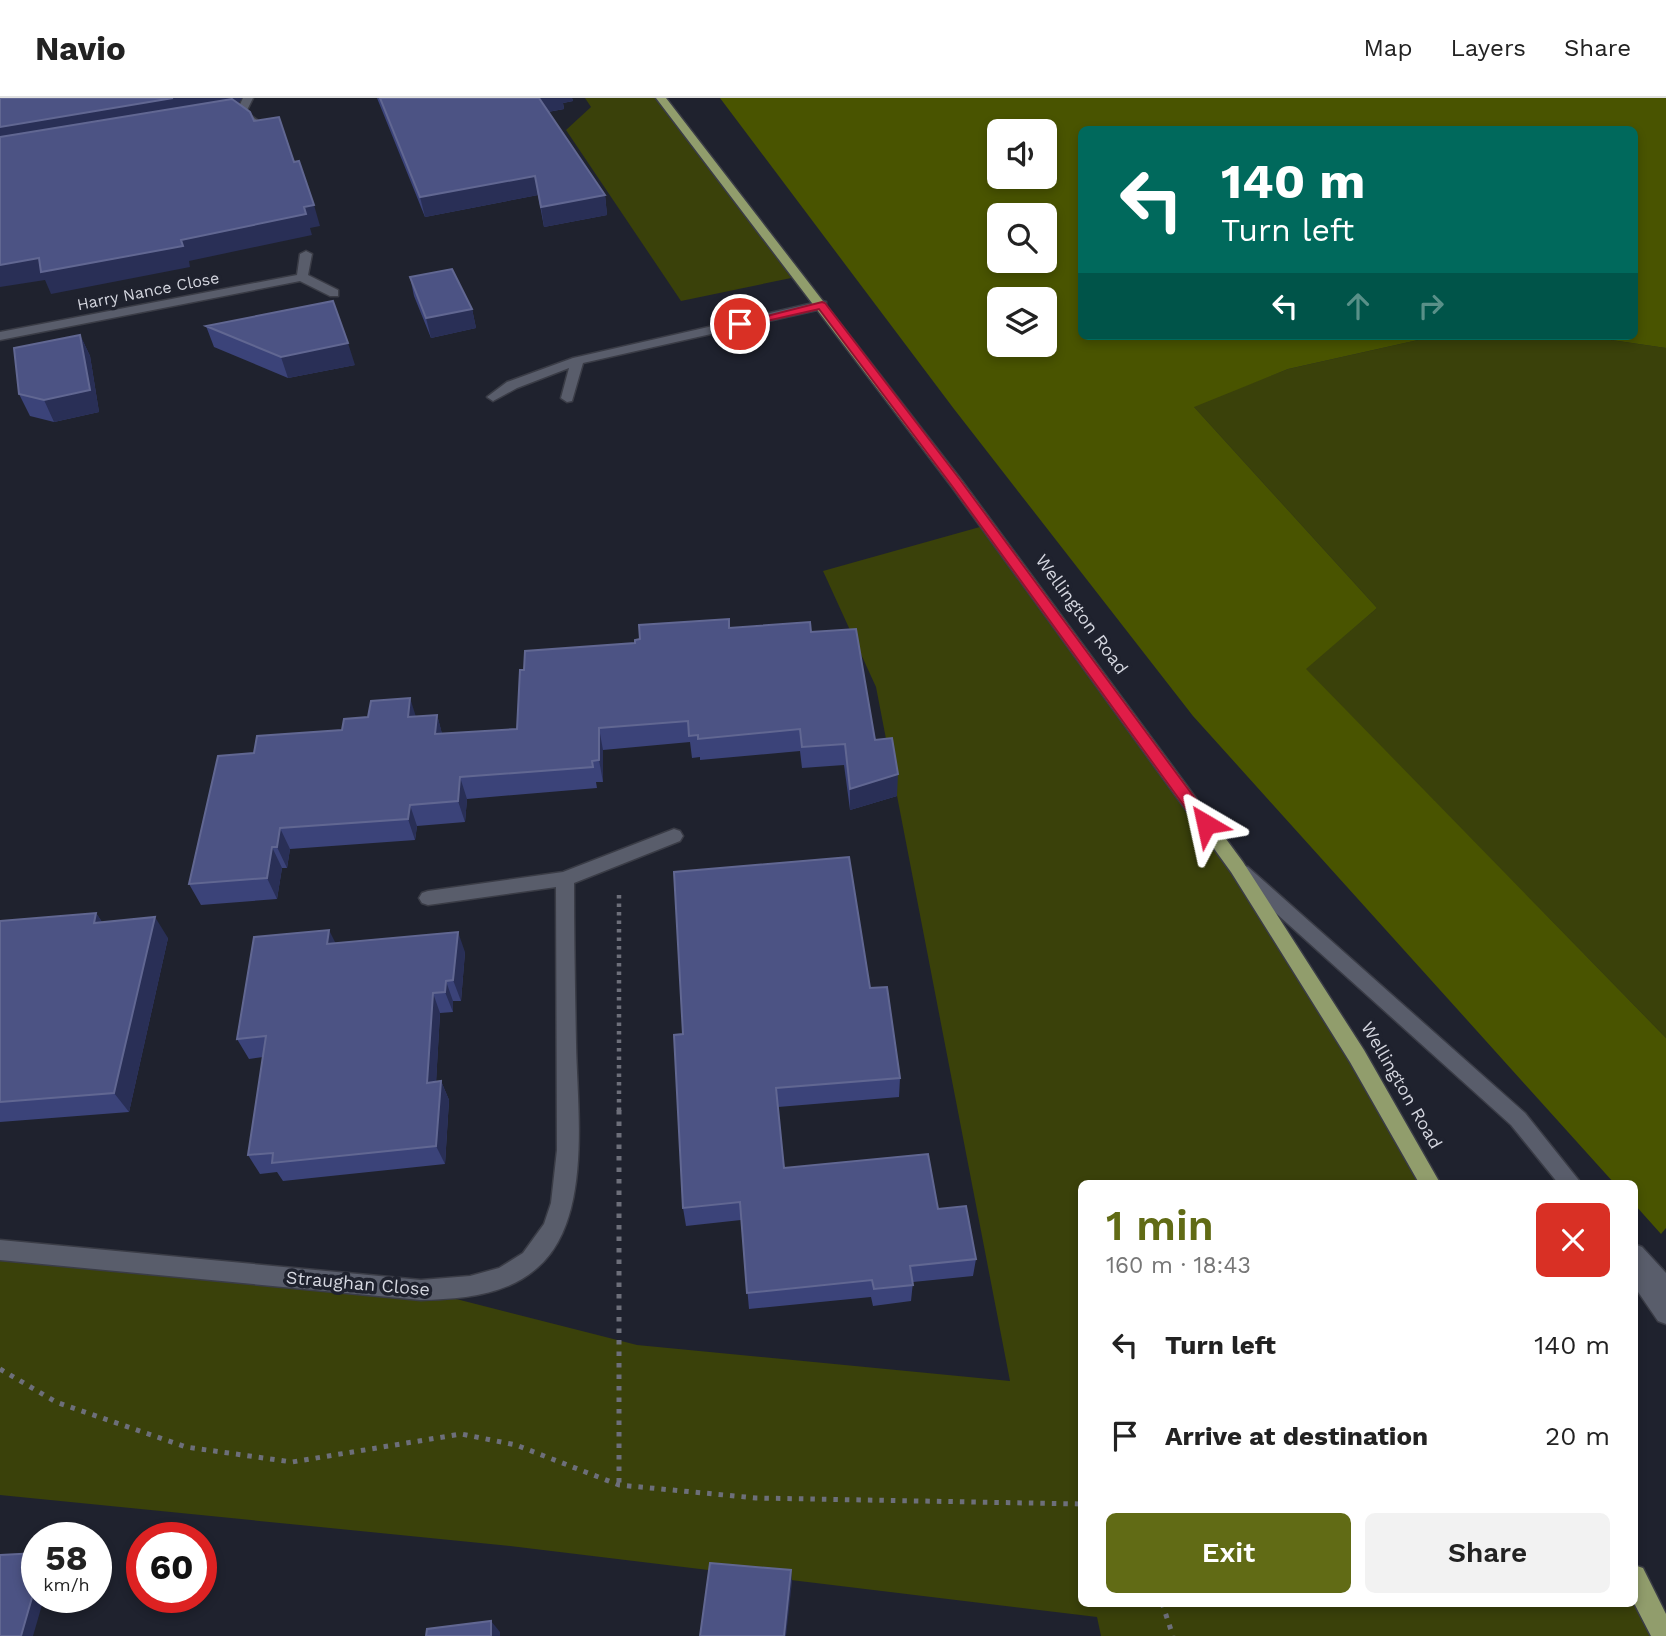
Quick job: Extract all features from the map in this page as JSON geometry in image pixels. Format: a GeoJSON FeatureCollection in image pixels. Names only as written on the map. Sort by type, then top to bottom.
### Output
{"type":"FeatureCollection","features":[{"type":"Feature","properties":{"kind":"main road","name":"Wellington Road"},"geometry":{"type":"LineString","coordinates":[[661,98],[957,484],[1237,867],[1357,1056],[1428,1180]]}},
{"type":"Feature","properties":{"kind":"main road"},"geometry":{"type":"LineString","coordinates":[[1638,1585],[1664,1636]]}},
{"type":"Feature","properties":{"kind":"street"},"geometry":{"type":"LineString","coordinates":[[241,113],[248,98]]}},
{"type":"Feature","properties":{"kind":"street"},"geometry":{"type":"LineString","coordinates":[[228,115],[241,113],[259,127]]}},
{"type":"Feature","properties":{"kind":"street"},"geometry":{"type":"LineString","coordinates":[[306,254],[302,276],[334,293]]}},
{"type":"Feature","properties":{"kind":"street","name":"Harry Nance Close"},"geometry":{"type":"LineString","coordinates":[[0,336],[302,276]]}},
{"type":"Feature","properties":{"kind":"street"},"geometry":{"type":"LineString","coordinates":[[493,397],[512,385],[577,360],[822,305]]}},
{"type":"Feature","properties":{"kind":"street"},"geometry":{"type":"LineString","coordinates":[[567,398],[577,360]]}},
{"type":"Feature","properties":{"kind":"street"},"geometry":{"type":"LineString","coordinates":[[428,898],[565,879],[674,836]]}},
{"type":"Feature","properties":{"kind":"street"},"geometry":{"type":"LineString","coordinates":[[1237,867],[1518,1119],[1569,1180]]}},
{"type":"Feature","properties":{"kind":"street","name":"Straughan Close"},"geometry":{"type":"LineString","coordinates":[[0,1250],[421,1290],[473,1286],[501,1279],[524,1266],[542,1249],[556,1220],[566,1158],[565,879]]}},
{"type":"Feature","properties":{"kind":"street"},"geometry":{"type":"LineString","coordinates":[[1638,1258],[1666,1288]]}},
{"type":"Feature","properties":{"kind":"street"},"geometry":{"type":"LineString","coordinates":[[1638,1273],[1666,1313]]}},
{"type":"Feature","properties":{"kind":"path"},"geometry":{"type":"LineString","coordinates":[[619,858],[619,1485]]}},
{"type":"Feature","properties":{"kind":"path"},"geometry":{"type":"LineString","coordinates":[[0,1369],[56,1402],[186,1447],[292,1462],[461,1434],[516,1445],[619,1485],[756,1498],[1078,1504]]}},
{"type":"Feature","properties":{"kind":"path"},"geometry":{"type":"LineString","coordinates":[[1163,1607],[1173,1636]]}},
{"type":"Feature","properties":{"kind":"green space"},"geometry":{"type":"Polygon","coordinates":[[[585,98],[659,98],[796,277],[681,301],[566,130],[591,107],[585,98]]]}},
{"type":"Feature","properties":{"kind":"green space"},"geometry":{"type":"Polygon","coordinates":[[[720,98],[1666,98],[1666,348],[1611,340],[1638,340],[1638,126],[1078,126],[1078,340],[1418,340],[1288,369],[1194,407],[1377,608],[1306,669],[1666,1038],[1666,1228],[1661,1234],[1638,1208],[1638,1180],[1611,1180],[1193,716],[954,409],[720,98]]]}},
{"type":"Feature","properties":{"kind":"green space"},"geometry":{"type":"Polygon","coordinates":[[[1418,340],[1611,340],[1666,348],[1666,1038],[1305,669],[1377,608],[1193,406],[1288,369],[1418,340]]]}},
{"type":"Feature","properties":{"kind":"green space"},"geometry":{"type":"Polygon","coordinates":[[[987,525],[1237,867],[1428,1180],[1078,1180],[1078,1607],[1638,1607],[1664,1636],[1101,1636],[1097,1617],[510,1546],[0,1495],[0,1250],[421,1290],[637,1345],[1010,1381],[876,687],[823,571],[987,525]]]}},
{"type":"Feature","properties":{"kind":"building"},"geometry":{"type":"Polygon","coordinates":[[[0,98],[173,98],[0,127],[0,98]]]}},
{"type":"Feature","properties":{"kind":"building"},"geometry":{"type":"Polygon","coordinates":[[[380,98],[539,98],[605,195],[541,207],[535,176],[420,197],[380,98]]]}},
{"type":"Feature","properties":{"kind":"building"},"geometry":{"type":"Polygon","coordinates":[[[232,99],[250,112],[254,121],[279,117],[294,162],[299,161],[314,205],[304,207],[306,214],[181,240],[183,246],[41,272],[39,258],[0,265],[0,137],[232,99]]]}},
{"type":"Feature","properties":{"kind":"building"},"geometry":{"type":"Polygon","coordinates":[[[452,269],[472,309],[426,318],[410,277],[452,269]]]}},
{"type":"Feature","properties":{"kind":"building"},"geometry":{"type":"Polygon","coordinates":[[[333,301],[348,343],[281,357],[206,326],[333,301]]]}},
{"type":"Feature","properties":{"kind":"building"},"geometry":{"type":"Polygon","coordinates":[[[80,335],[90,390],[44,400],[19,394],[14,348],[80,335]]]}},
{"type":"Feature","properties":{"kind":"building"},"geometry":{"type":"Polygon","coordinates":[[[729,619],[729,628],[810,622],[811,632],[856,629],[875,740],[892,738],[898,774],[850,789],[845,744],[802,747],[800,729],[698,739],[698,735],[689,736],[688,721],[599,728],[599,760],[592,761],[593,767],[460,777],[458,801],[410,805],[408,819],[280,828],[277,847],[272,847],[267,878],[189,884],[218,756],[254,753],[257,736],[342,730],[344,719],[368,717],[371,701],[410,698],[408,717],[437,715],[435,734],[517,729],[520,670],[524,670],[525,651],[635,643],[635,640],[640,639],[639,625],[729,619]]]}},
{"type":"Feature","properties":{"kind":"building"},"geometry":{"type":"Polygon","coordinates":[[[849,857],[870,988],[887,987],[900,1078],[776,1088],[784,1168],[928,1154],[938,1209],[966,1206],[976,1259],[910,1266],[913,1285],[874,1289],[872,1280],[747,1293],[740,1202],[683,1208],[674,1035],[683,1034],[674,872],[849,857]]]}},
{"type":"Feature","properties":{"kind":"building"},"geometry":{"type":"Polygon","coordinates":[[[96,913],[94,923],[155,917],[114,1093],[0,1102],[0,921],[96,913]]]}},
{"type":"Feature","properties":{"kind":"building"},"geometry":{"type":"Polygon","coordinates":[[[329,930],[327,944],[458,932],[453,980],[446,981],[445,992],[433,993],[427,1083],[441,1081],[436,1146],[272,1163],[273,1153],[248,1155],[266,1036],[237,1039],[254,937],[329,930]]]}},
{"type":"Feature","properties":{"kind":"building"},"geometry":{"type":"Polygon","coordinates":[[[21,1554],[21,1613],[28,1613],[21,1636],[0,1636],[0,1555],[21,1554]]]}},
{"type":"Feature","properties":{"kind":"building"},"geometry":{"type":"Polygon","coordinates":[[[710,1563],[791,1570],[784,1636],[700,1636],[710,1563]]]}},
{"type":"Feature","properties":{"kind":"building"},"geometry":{"type":"Polygon","coordinates":[[[491,1621],[491,1636],[426,1636],[427,1629],[491,1621]]]}},
{"type":"Feature","properties":{"kind":"route"},"geometry":{"type":"LineString","coordinates":[[740,324],[822,305],[1206,824]]}}]}
